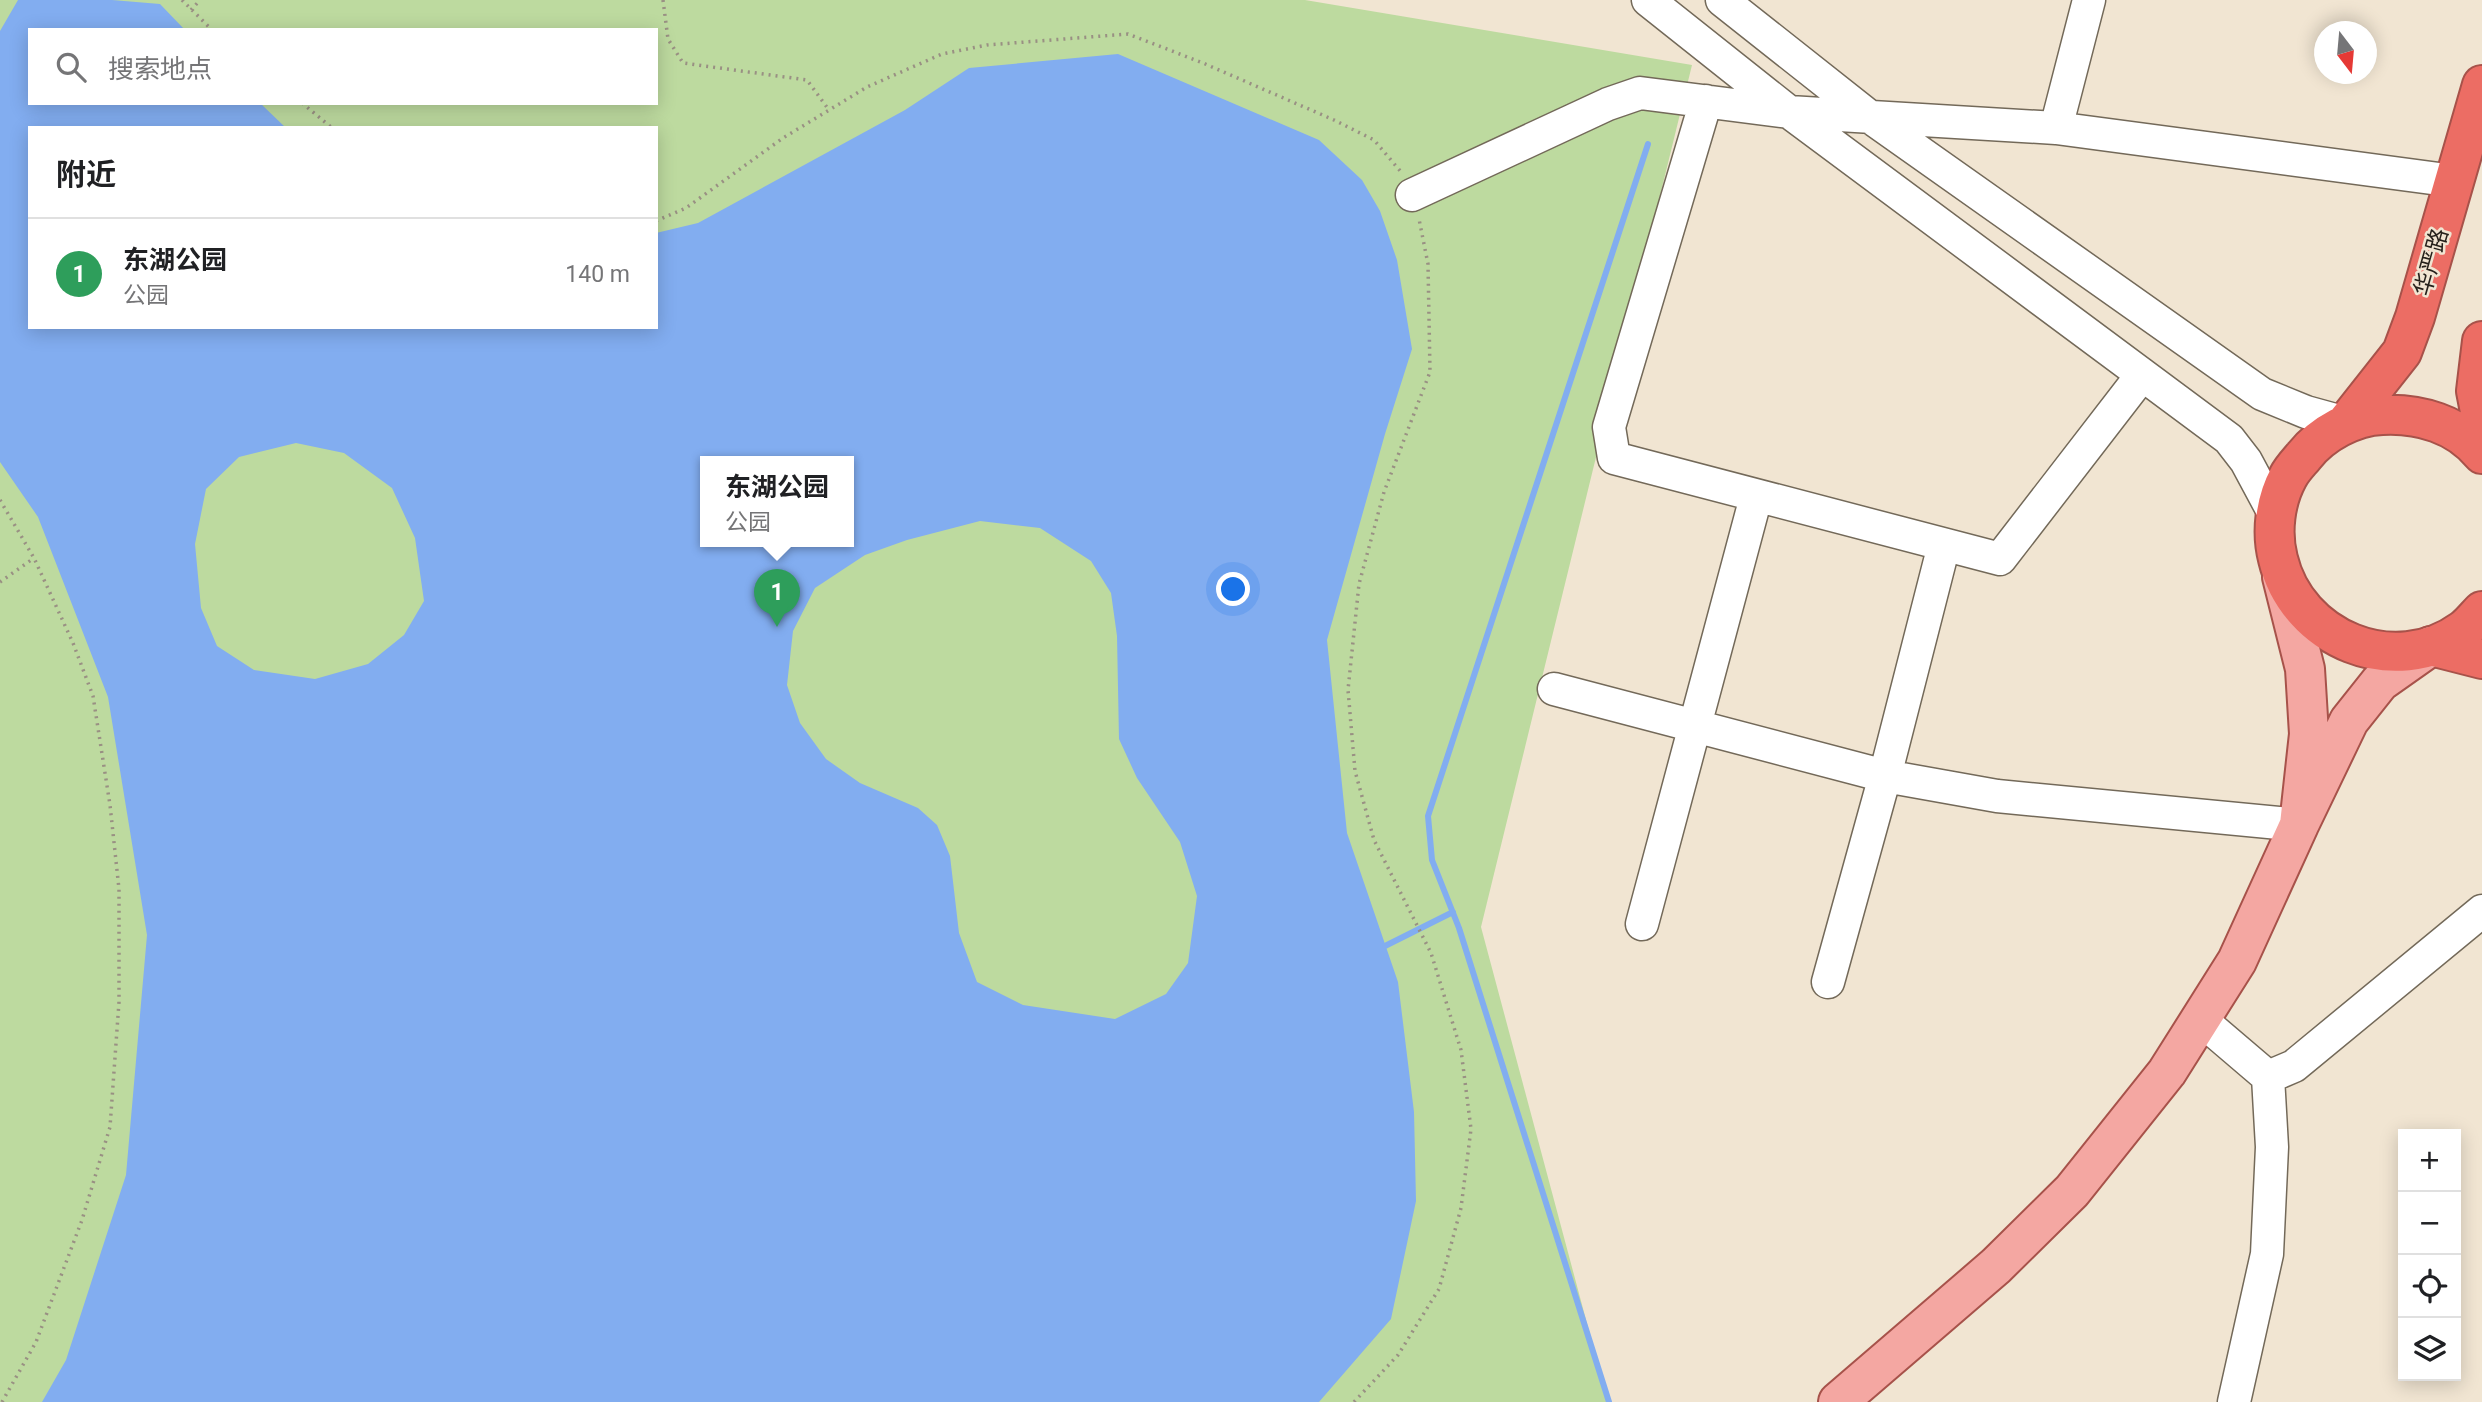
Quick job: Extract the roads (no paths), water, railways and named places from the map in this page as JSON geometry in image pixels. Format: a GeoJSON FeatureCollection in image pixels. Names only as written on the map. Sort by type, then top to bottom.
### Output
{"type":"FeatureCollection","features":[{"type":"Feature","properties":{"kind":"highway","name":"华严路"},"geometry":{"type":"LineString","coordinates":[[2346,423],[2402,352],[2415,317],[2482,85]]}},
{"type":"Feature","properties":{"kind":"highway"},"geometry":{"type":"LineString","coordinates":[[2482,341],[2476,391],[2482,422]]}},
{"type":"Feature","properties":{"kind":"highway"},"geometry":{"type":"LineString","coordinates":[[2482,454],[2475,445],[2446,425],[2414,415],[2379,415],[2346,423],[2312,445],[2288,477],[2275,515],[2274,545],[2281,575],[2296,601],[2316,624],[2342,640],[2371,650],[2401,652],[2431,646],[2462,630],[2482,611]]}},
{"type":"Feature","properties":{"kind":"highway"},"geometry":{"type":"LineString","coordinates":[[2431,646],[2482,659]]}},
{"type":"Feature","properties":{"kind":"main road"},"geometry":{"type":"LineString","coordinates":[[2281,575],[2305,669],[2309,734],[2299,825]]}},
{"type":"Feature","properties":{"kind":"main road"},"geometry":{"type":"LineString","coordinates":[[1838,1402],[1996,1266],[2072,1191],[2166,1072],[2237,961],[2349,721],[2380,682],[2431,646]]}},
{"type":"Feature","properties":{"kind":"street"},"geometry":{"type":"LineString","coordinates":[[1648,0],[1788,112],[2228,439],[2246,461],[2275,515]]}},
{"type":"Feature","properties":{"kind":"street"},"geometry":{"type":"LineString","coordinates":[[1721,0],[1870,117],[2262,394],[2306,412],[2346,423]]}},
{"type":"Feature","properties":{"kind":"street"},"geometry":{"type":"LineString","coordinates":[[2056,128],[2089,0]]}},
{"type":"Feature","properties":{"kind":"street"},"geometry":{"type":"LineString","coordinates":[[1412,195],[1608,104],[1640,93],[1788,112],[2056,128],[2455,181]]}},
{"type":"Feature","properties":{"kind":"street"},"geometry":{"type":"LineString","coordinates":[[1706,101],[1609,427],[1614,458],[2000,559],[2142,375]]}},
{"type":"Feature","properties":{"kind":"street"},"geometry":{"type":"LineString","coordinates":[[1642,924],[1756,497]]}},
{"type":"Feature","properties":{"kind":"street"},"geometry":{"type":"LineString","coordinates":[[1828,982],[1885,776],[1944,545]]}},
{"type":"Feature","properties":{"kind":"street"},"geometry":{"type":"LineString","coordinates":[[1554,690],[1885,776],[1997,796],[2299,825]]}},
{"type":"Feature","properties":{"kind":"street"},"geometry":{"type":"LineString","coordinates":[[2268,1077],[2294,1066],[2482,911]]}},
{"type":"Feature","properties":{"kind":"street"},"geometry":{"type":"LineString","coordinates":[[2200,1019],[2268,1077],[2272,1147],[2267,1254],[2234,1402]]}},
{"type":"Feature","properties":{"kind":"water"},"geometry":{"type":"Polygon","coordinates":[[[18,0],[112,0],[160,4],[183,28],[28,28],[28,105],[262,105],[284,126],[28,126],[28,329],[658,329],[658,233],[698,223],[905,110],[969,68],[1118,54],[1319,140],[1362,180],[1380,211],[1397,260],[1412,349],[1327,640],[1347,833],[1398,982],[1414,1112],[1416,1201],[1391,1319],[1319,1402],[42,1402],[66,1360],[126,1175],[147,935],[108,697],[38,517],[0,462],[0,31],[18,0]],[[296,443],[239,457],[206,489],[195,544],[201,608],[217,646],[254,670],[315,679],[368,664],[404,635],[424,601],[415,538],[392,488],[344,453],[296,443]],[[980,521],[907,540],[865,555],[815,588],[793,631],[787,685],[800,723],[826,759],[860,783],[918,808],[937,825],[950,856],[959,933],[977,982],[1023,1005],[1115,1019],[1166,994],[1188,963],[1197,896],[1180,842],[1137,778],[1119,739],[1117,636],[1111,593],[1091,561],[1040,528],[980,521]]]}},
{"type":"Feature","properties":{"kind":"waterway"},"geometry":{"type":"LineString","coordinates":[[1609,1402],[1459,928],[1432,860],[1428,816],[1648,144]]}},
{"type":"Feature","properties":{"kind":"waterway"},"geometry":{"type":"LineString","coordinates":[[1385,946],[1453,912]]}},
{"type":"Feature","properties":{"kind":"place","name":"东湖公园"},"geometry":{"type":"Point","coordinates":[777,627]}}]}
